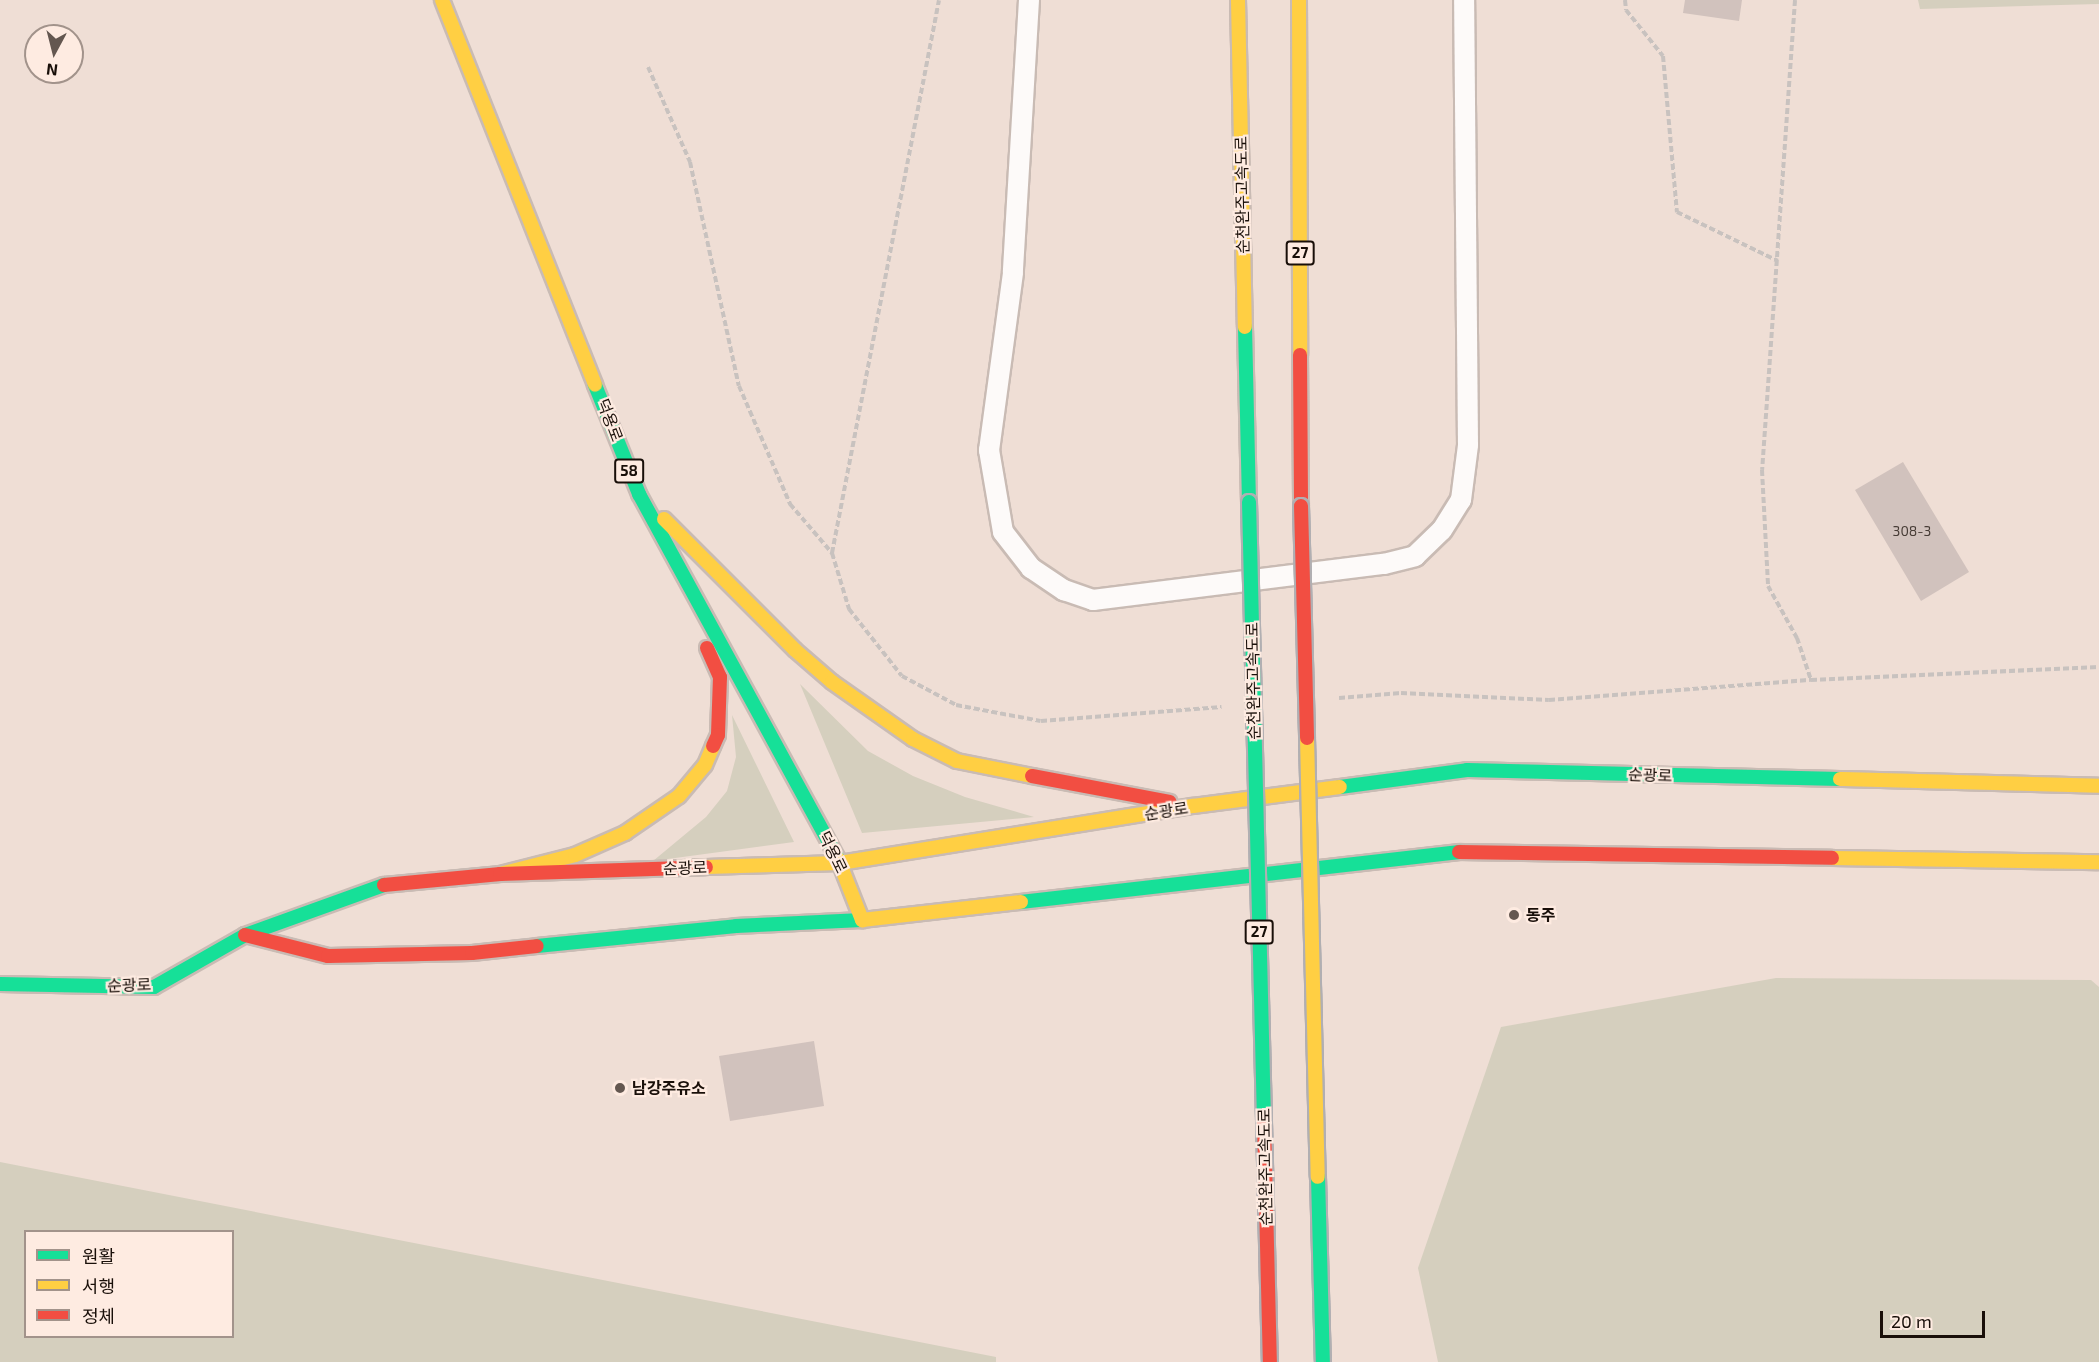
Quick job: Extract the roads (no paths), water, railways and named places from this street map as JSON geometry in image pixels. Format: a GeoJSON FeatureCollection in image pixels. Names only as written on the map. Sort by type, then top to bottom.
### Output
{"type":"FeatureCollection","features":[{"type":"Feature","properties":{"kind":"main road","name":"덕용로"},"geometry":{"type":"LineString","coordinates":[[442,0],[639,494],[840,863],[861,920]]}},
{"type":"Feature","properties":{"kind":"main road","name":"순천완주고속도로"},"geometry":{"type":"LineString","coordinates":[[1238,0],[1270,1362]]}},
{"type":"Feature","properties":{"kind":"main road","name":"27"},"geometry":{"type":"LineString","coordinates":[[1299,0],[1300,506],[1323,1362]]}},
{"type":"Feature","properties":{"kind":"main road"},"geometry":{"type":"LineString","coordinates":[[639,494],[795,650],[832,682],[913,739],[957,761],[1193,806]]}},
{"type":"Feature","properties":{"kind":"main road"},"geometry":{"type":"LineString","coordinates":[[500,874],[575,855],[625,833],[679,796],[705,765],[718,735],[720,677],[639,494]]}},
{"type":"Feature","properties":{"kind":"main road","name":"순광로"},"geometry":{"type":"LineString","coordinates":[[0,984],[154,987],[245,934],[372,886],[500,874],[840,863],[1193,806],[1467,770],[2099,786]]}},
{"type":"Feature","properties":{"kind":"main road"},"geometry":{"type":"LineString","coordinates":[[245,934],[328,956],[460,953],[736,926],[861,920],[1459,852],[2099,862]]}},
{"type":"Feature","properties":{"kind":"lane"},"geometry":{"type":"LineString","coordinates":[[1029,0],[1012,273],[989,450],[1003,532],[1031,568],[1064,590],[1093,600],[1384,564],[1415,556],[1442,530],[1455,510],[1461,500],[1468,445],[1464,0]]}},
{"type":"Feature","properties":{"kind":"place","name":"동주"},"geometry":{"type":"Point","coordinates":[1514,915]}},
{"type":"Feature","properties":{"kind":"place","name":"남강주유소"},"geometry":{"type":"Point","coordinates":[620,1088]}}]}
